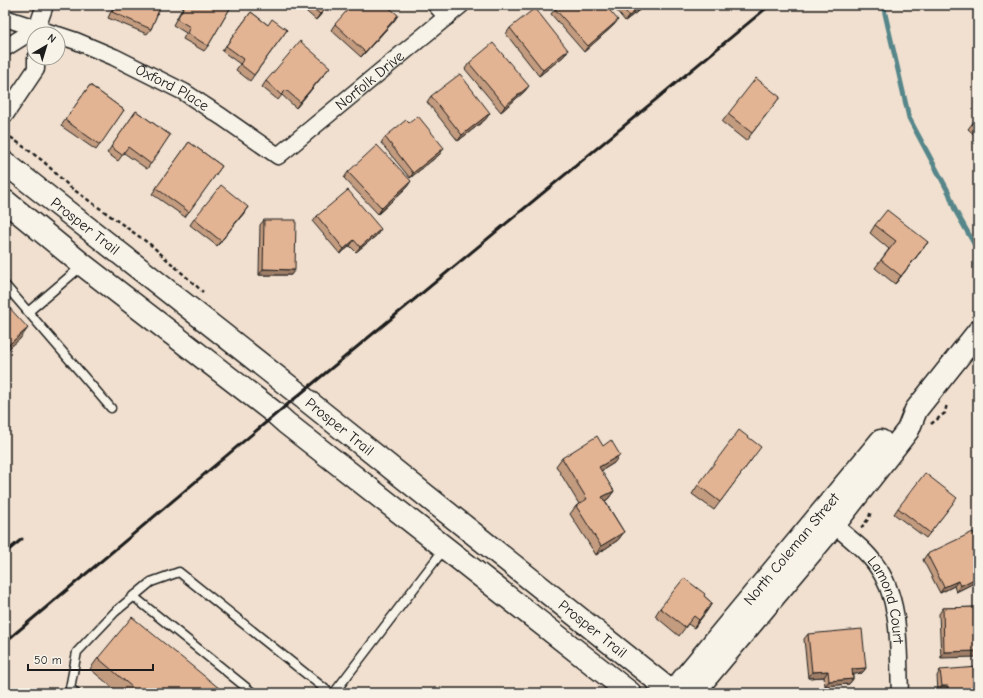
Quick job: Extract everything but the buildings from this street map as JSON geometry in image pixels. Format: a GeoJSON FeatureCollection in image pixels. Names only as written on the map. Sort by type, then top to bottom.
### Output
{"type":"FeatureCollection","features":[{"type":"Feature","properties":{"kind":"main road","name":"Prosper Trail"},"geometry":{"type":"LineString","coordinates":[[5,163],[300,395],[672,693]]}},
{"type":"Feature","properties":{"kind":"main road","name":"Prosper Trail"},"geometry":{"type":"LineString","coordinates":[[5,202],[83,265],[270,409],[444,548],[630,693]]}},
{"type":"Feature","properties":{"kind":"main road","name":"North Coleman Street"},"geometry":{"type":"LineString","coordinates":[[692,693],[834,525],[908,430],[916,410],[978,332]]}},
{"type":"Feature","properties":{"kind":"main road","name":"North Coleman Street"},"geometry":{"type":"LineString","coordinates":[[672,693],[870,453],[898,422],[916,410]]}},
{"type":"Feature","properties":{"kind":"street"},"geometry":{"type":"LineString","coordinates":[[38,26],[45,5]]}},
{"type":"Feature","properties":{"kind":"street","name":"Norfolk Drive"},"geometry":{"type":"LineString","coordinates":[[278,156],[442,11],[461,5]]}},
{"type":"Feature","properties":{"kind":"street"},"geometry":{"type":"LineString","coordinates":[[5,18],[26,27]]}},
{"type":"Feature","properties":{"kind":"street"},"geometry":{"type":"LineString","coordinates":[[5,48],[26,36]]}},
{"type":"Feature","properties":{"kind":"street","name":"Oxford Place"},"geometry":{"type":"LineString","coordinates":[[66,38],[114,58],[184,92],[278,156]]}},
{"type":"Feature","properties":{"kind":"street"},"geometry":{"type":"LineString","coordinates":[[5,115],[36,69],[36,66]]}},
{"type":"Feature","properties":{"kind":"street","name":"Lamond Court"},"geometry":{"type":"LineString","coordinates":[[834,525],[866,553],[876,565],[890,590],[896,620],[900,693]]}},
{"type":"Feature","properties":{"kind":"lane"},"geometry":{"type":"LineString","coordinates":[[28,312],[83,265]]}},
{"type":"Feature","properties":{"kind":"lane"},"geometry":{"type":"LineString","coordinates":[[5,285],[111,408]]}},
{"type":"Feature","properties":{"kind":"lane"},"geometry":{"type":"LineString","coordinates":[[334,693],[444,548]]}},
{"type":"Feature","properties":{"kind":"lane"},"geometry":{"type":"LineString","coordinates":[[76,693],[70,688],[77,652],[115,612],[133,596],[151,582],[179,572],[330,693]]}},
{"type":"Feature","properties":{"kind":"lane"},"geometry":{"type":"LineString","coordinates":[[133,596],[253,693]]}},
{"type":"Feature","properties":{"kind":"path"},"geometry":{"type":"LineString","coordinates":[[5,134],[43,161],[70,187],[151,245],[205,294]]}},
{"type":"Feature","properties":{"kind":"waterway"},"geometry":{"type":"LineString","coordinates":[[883,5],[909,118],[949,193],[955,210],[978,248]]}},
{"type":"Feature","properties":{"kind":"railway"},"geometry":{"type":"LineString","coordinates":[[5,642],[276,414],[770,5]]}},
{"type":"Feature","properties":{"kind":"railway"},"geometry":{"type":"LineString","coordinates":[[5,553],[22,539]]}}]}
